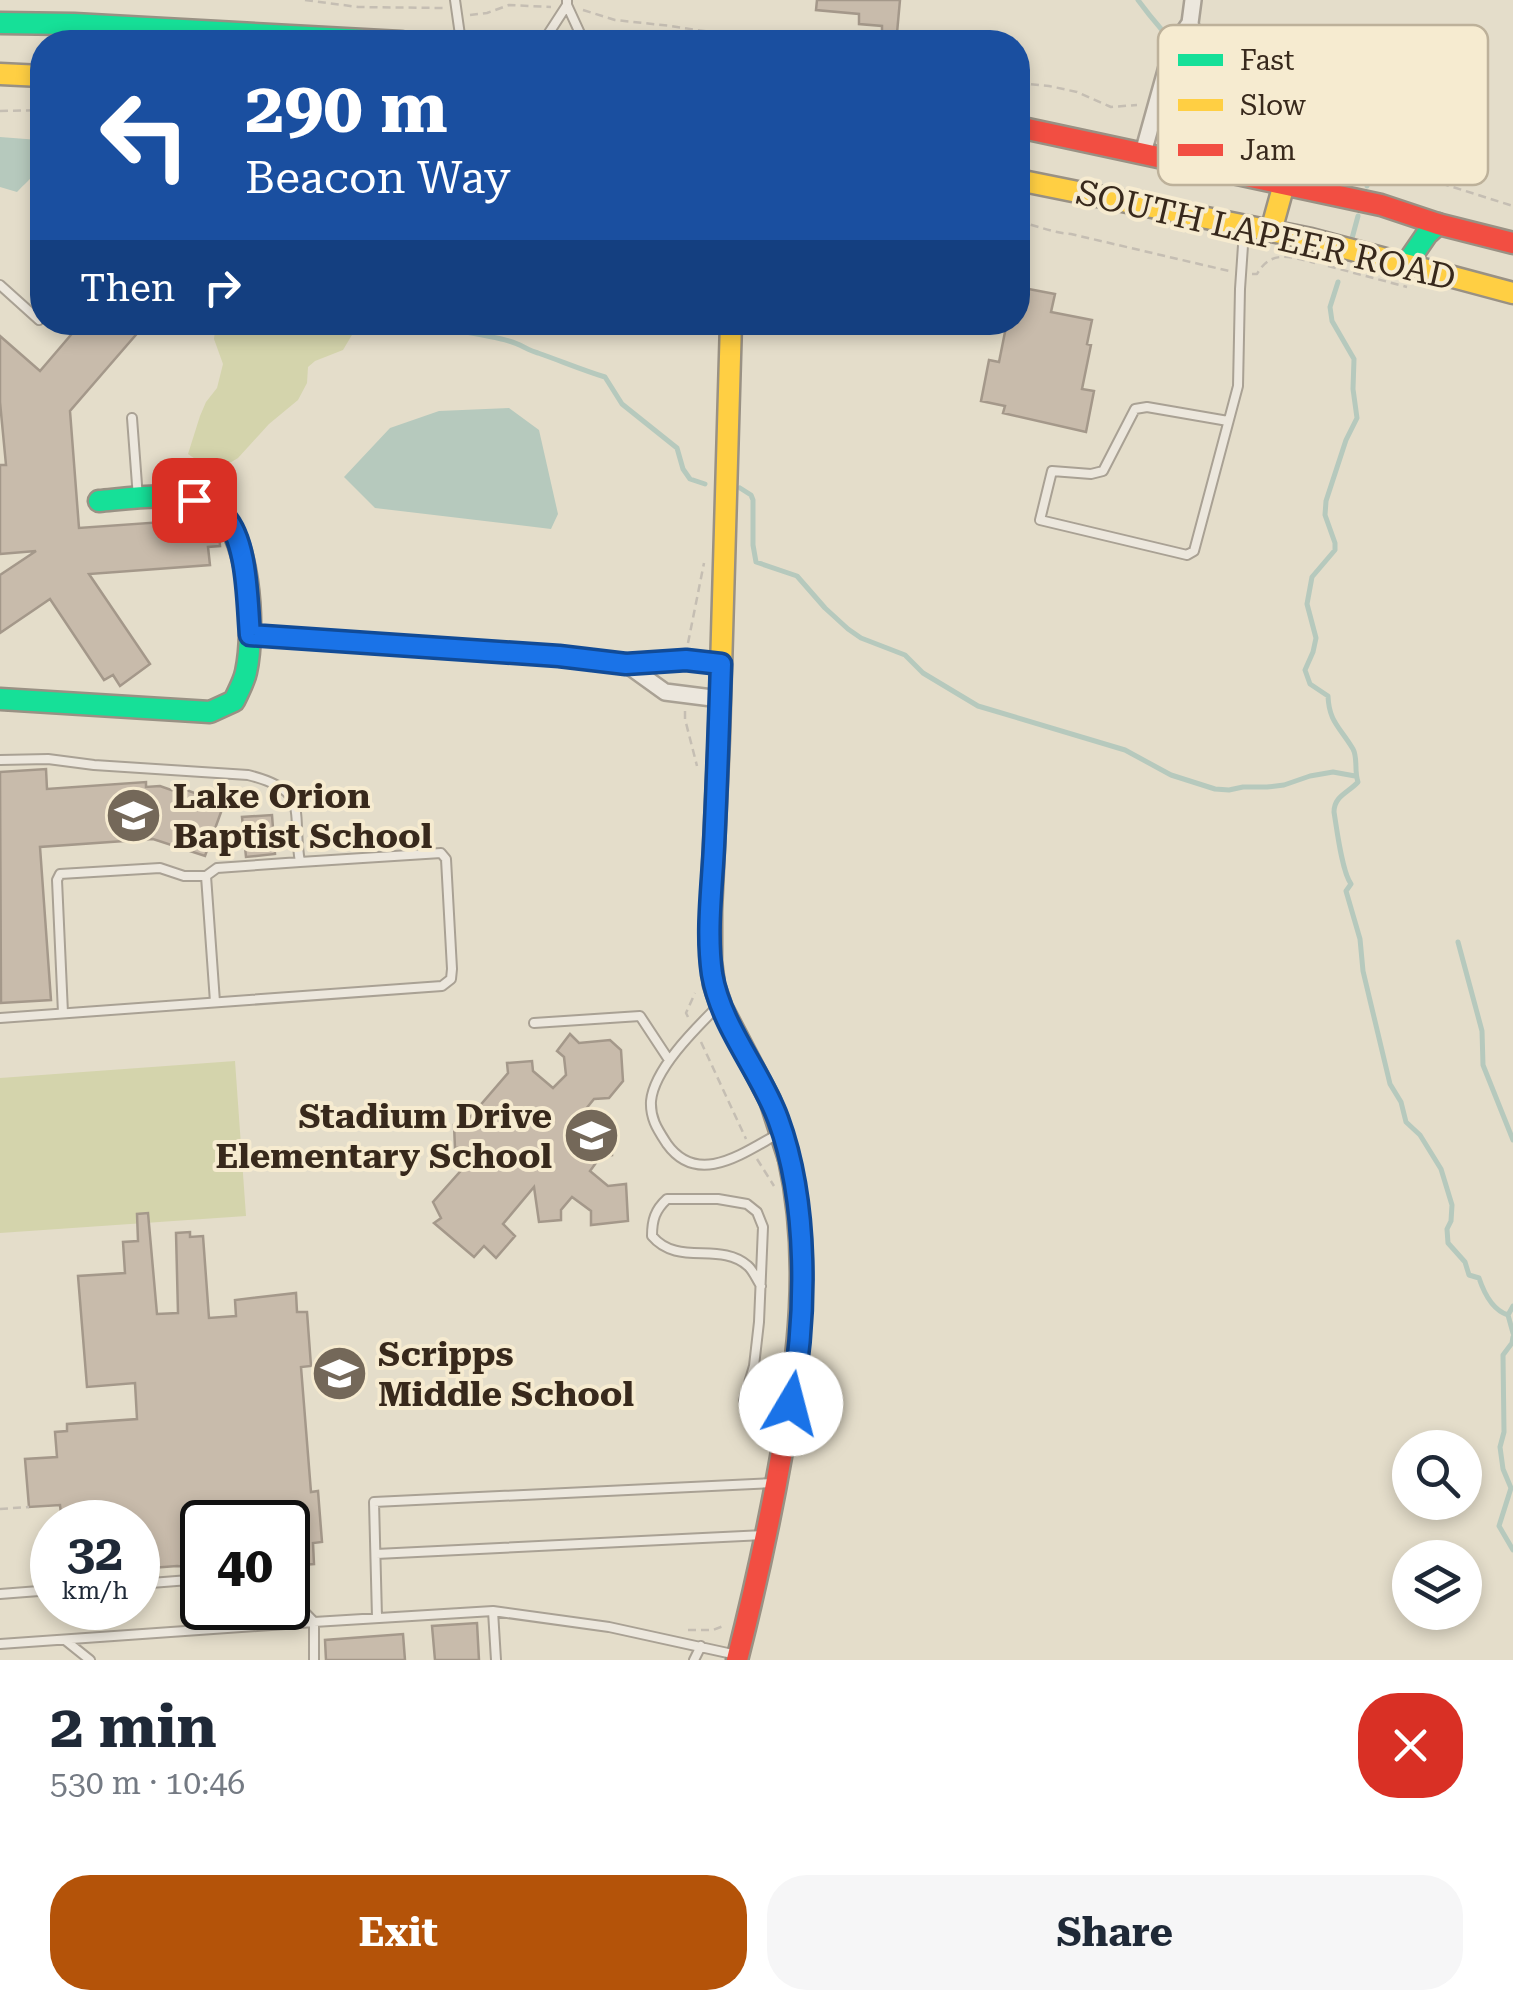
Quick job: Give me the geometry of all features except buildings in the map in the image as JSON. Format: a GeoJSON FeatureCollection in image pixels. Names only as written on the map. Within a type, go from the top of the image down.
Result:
{"type":"FeatureCollection","features":[{"type":"Feature","properties":{"kind":"street"},"geometry":{"type":"LineString","coordinates":[[1190,23],[1193,0]]}},
{"type":"Feature","properties":{"kind":"street"},"geometry":{"type":"LineString","coordinates":[[0,23],[151,30]]}},
{"type":"Feature","properties":{"kind":"street"},"geometry":{"type":"LineString","coordinates":[[0,74],[30,75]]}},
{"type":"Feature","properties":{"kind":"street"},"geometry":{"type":"LineString","coordinates":[[1143,153],[1158,101]]}},
{"type":"Feature","properties":{"kind":"street","name":"SOUTH LAPEER ROAD"},"geometry":{"type":"LineString","coordinates":[[1030,129],[1158,156]]}},
{"type":"Feature","properties":{"kind":"street","name":"SOUTH LAPEER ROAD"},"geometry":{"type":"LineString","coordinates":[[1030,182],[1337,246],[1513,293]]}},
{"type":"Feature","properties":{"kind":"street"},"geometry":{"type":"LineString","coordinates":[[1271,231],[1284,185]]}},
{"type":"Feature","properties":{"kind":"street","name":"SOUTH LAPEER ROAD"},"geometry":{"type":"LineString","coordinates":[[1289,185],[1381,205],[1513,243]]}},
{"type":"Feature","properties":{"kind":"street"},"geometry":{"type":"LineString","coordinates":[[1407,263],[1438,224]]}},
{"type":"Feature","properties":{"kind":"street"},"geometry":{"type":"LineString","coordinates":[[731,335],[710,915],[712,976],[726,1017],[782,1132],[796,1197],[803,1288],[796,1376],[777,1483],[737,1658]]}},
{"type":"Feature","properties":{"kind":"street"},"geometry":{"type":"LineString","coordinates":[[0,699],[210,712],[234,701],[246,674],[250,635],[243,559],[234,531],[222,512],[194,500],[99,501]]}},
{"type":"Feature","properties":{"kind":"street"},"geometry":{"type":"LineString","coordinates":[[250,635],[626,664],[686,660],[721,664]]}},
{"type":"Feature","properties":{"kind":"street"},"geometry":{"type":"LineString","coordinates":[[626,664],[665,692],[720,699]]}},
{"type":"Feature","properties":{"kind":"lane"},"geometry":{"type":"LineString","coordinates":[[550,30],[567,3]]}},
{"type":"Feature","properties":{"kind":"lane"},"geometry":{"type":"LineString","coordinates":[[567,3],[579,30]]}},
{"type":"Feature","properties":{"kind":"lane"},"geometry":{"type":"LineString","coordinates":[[456,5],[459,30]]}},
{"type":"Feature","properties":{"kind":"lane"},"geometry":{"type":"LineString","coordinates":[[1228,421],[1147,407],[1135,409],[1104,471],[1052,471],[1040,520],[1191,555],[1194,551],[1228,421],[1239,375],[1244,226]]}},
{"type":"Feature","properties":{"kind":"lane"},"geometry":{"type":"LineString","coordinates":[[0,285],[30,312]]}},
{"type":"Feature","properties":{"kind":"lane"},"geometry":{"type":"LineString","coordinates":[[132,418],[138,498]]}},
{"type":"Feature","properties":{"kind":"lane"},"geometry":{"type":"LineString","coordinates":[[0,760],[48,759],[248,775],[272,781],[294,803],[300,862]]}},
{"type":"Feature","properties":{"kind":"lane"},"geometry":{"type":"LineString","coordinates":[[0,1018],[442,986],[451,979],[446,859],[442,853],[300,862],[216,868],[206,876],[184,876],[160,868],[60,874],[56,880],[63,1013]]}},
{"type":"Feature","properties":{"kind":"lane"},"geometry":{"type":"LineString","coordinates":[[206,876],[215,1002]]}},
{"type":"Feature","properties":{"kind":"lane"},"geometry":{"type":"LineString","coordinates":[[722,1003],[669,1060],[651,1100],[654,1124],[672,1151],[697,1166],[726,1162],[782,1132]]}},
{"type":"Feature","properties":{"kind":"lane"},"geometry":{"type":"LineString","coordinates":[[534,1023],[640,1016],[669,1060]]}},
{"type":"Feature","properties":{"kind":"lane"},"geometry":{"type":"LineString","coordinates":[[762,1286],[748,1265],[725,1254],[685,1253],[660,1246],[652,1236],[652,1220],[658,1207],[667,1199],[718,1198],[747,1204],[756,1212],[762,1227],[762,1286],[754,1366],[744,1400],[762,1426],[786,1432]]}},
{"type":"Feature","properties":{"kind":"lane"},"geometry":{"type":"LineString","coordinates":[[377,1617],[374,1502],[777,1483]]}},
{"type":"Feature","properties":{"kind":"lane"},"geometry":{"type":"LineString","coordinates":[[376,1554],[767,1535]]}},
{"type":"Feature","properties":{"kind":"lane"},"geometry":{"type":"LineString","coordinates":[[0,1594],[30,1592]]}},
{"type":"Feature","properties":{"kind":"lane"},"geometry":{"type":"LineString","coordinates":[[0,1644],[493,1611],[609,1628],[701,1646],[737,1658]]}},
{"type":"Feature","properties":{"kind":"lane"},"geometry":{"type":"LineString","coordinates":[[493,1611],[496,1660]]}},
{"type":"Feature","properties":{"kind":"lane"},"geometry":{"type":"LineString","coordinates":[[310,1618],[314,1622],[314,1660]]}},
{"type":"Feature","properties":{"kind":"lane"},"geometry":{"type":"LineString","coordinates":[[64,1640],[90,1660]]}},
{"type":"Feature","properties":{"kind":"lane"},"geometry":{"type":"LineString","coordinates":[[694,1660],[701,1646]]}},
{"type":"Feature","properties":{"kind":"path"},"geometry":{"type":"LineString","coordinates":[[305,0],[358,8],[456,5],[468,15],[509,5],[567,3],[615,20],[698,30]]}},
{"type":"Feature","properties":{"kind":"path"},"geometry":{"type":"LineString","coordinates":[[1030,84],[1076,92],[1111,107],[1156,108]]}},
{"type":"Feature","properties":{"kind":"path"},"geometry":{"type":"LineString","coordinates":[[0,111],[30,110]]}},
{"type":"Feature","properties":{"kind":"path"},"geometry":{"type":"LineString","coordinates":[[1445,185],[1513,206]]}},
{"type":"Feature","properties":{"kind":"path"},"geometry":{"type":"LineString","coordinates":[[1030,225],[1055,234],[1072,234],[1241,274],[1257,274],[1264,262],[1275,257],[1294,258],[1413,288]]}},
{"type":"Feature","properties":{"kind":"path"},"geometry":{"type":"LineString","coordinates":[[0,1509],[29,1507]]}},
{"type":"Feature","properties":{"kind":"green space"},"geometry":{"type":"Polygon","coordinates":[[[214,335],[352,335],[343,350],[308,367],[307,383],[298,400],[238,458],[223,467],[207,467],[188,454],[206,402],[217,388],[223,364],[214,335]]]}},
{"type":"Feature","properties":{"kind":"green space"},"geometry":{"type":"Polygon","coordinates":[[[235,1061],[246,1216],[0,1233],[0,1078],[235,1061]]]}},
{"type":"Feature","properties":{"kind":"shaded area"},"geometry":{"type":"Polygon","coordinates":[[[0,137],[30,139],[30,179],[17,192],[0,187],[0,137]]]}},
{"type":"Feature","properties":{"kind":"shaded area"},"geometry":{"type":"Polygon","coordinates":[[[509,408],[539,430],[558,514],[551,529],[375,508],[344,477],[390,428],[439,411],[509,408]]]}},
{"type":"Feature","properties":{"kind":"waterway"},"geometry":{"type":"LineString","coordinates":[[1138,0],[1158,26]]}},
{"type":"Feature","properties":{"kind":"waterway"},"geometry":{"type":"LineString","coordinates":[[1351,242],[1358,216]]}},
{"type":"Feature","properties":{"kind":"waterway"},"geometry":{"type":"LineString","coordinates":[[1338,282],[1330,307],[1332,321],[1354,359],[1357,418],[1326,501],[1325,515],[1335,550],[1312,577],[1307,604],[1316,638],[1305,670],[1310,684],[1328,696],[1333,718],[1355,756],[1358,782],[1339,798],[1334,812],[1342,861],[1351,884],[1346,891],[1390,1084],[1401,1102],[1406,1122],[1420,1135],[1441,1169],[1452,1205],[1448,1243],[1465,1262],[1469,1275],[1479,1278],[1493,1305],[1508,1315]]}},
{"type":"Feature","properties":{"kind":"waterway"},"geometry":{"type":"LineString","coordinates":[[480,335],[509,341],[605,377],[622,404],[677,448],[690,479],[705,484]]}},
{"type":"Feature","properties":{"kind":"waterway"},"geometry":{"type":"LineString","coordinates":[[740,488],[753,500],[756,562],[797,576],[848,629],[905,655],[923,673],[978,706],[1125,750],[1171,775],[1215,789],[1284,785],[1333,772],[1355,776]]}},
{"type":"Feature","properties":{"kind":"waterway"},"geometry":{"type":"LineString","coordinates":[[1458,942],[1482,1031],[1483,1065],[1513,1140]]}},
{"type":"Feature","properties":{"kind":"waterway"},"geometry":{"type":"LineString","coordinates":[[1513,1306],[1508,1315],[1513,1333]]}},
{"type":"Feature","properties":{"kind":"waterway"},"geometry":{"type":"LineString","coordinates":[[1513,1337],[1503,1355],[1504,1432],[1500,1447],[1511,1488],[1499,1526],[1513,1550]]}},
{"type":"Feature","properties":{"kind":"traffic: fast"},"geometry":{"type":"LineString","coordinates":[[0,23],[183,30]]}},
{"type":"Feature","properties":{"kind":"traffic: fast"},"geometry":{"type":"LineString","coordinates":[[1407,263],[1438,224]]}},
{"type":"Feature","properties":{"kind":"traffic: fast"},"geometry":{"type":"LineString","coordinates":[[0,699],[210,712],[234,701],[246,672],[250,606],[242,555],[223,516],[208,505],[182,498],[99,501]]}},
{"type":"Feature","properties":{"kind":"traffic: slow"},"geometry":{"type":"LineString","coordinates":[[0,74],[30,75]]}},
{"type":"Feature","properties":{"kind":"traffic: slow"},"geometry":{"type":"LineString","coordinates":[[1030,182],[1311,239],[1513,293]]}},
{"type":"Feature","properties":{"kind":"traffic: slow"},"geometry":{"type":"LineString","coordinates":[[1271,231],[1284,185]]}},
{"type":"Feature","properties":{"kind":"traffic: slow"},"geometry":{"type":"LineString","coordinates":[[731,335],[711,961],[722,1008],[770,1100],[789,1159]]}},
{"type":"Feature","properties":{"kind":"traffic: jam"},"geometry":{"type":"LineString","coordinates":[[1030,130],[1158,157]]}},
{"type":"Feature","properties":{"kind":"traffic: jam"},"geometry":{"type":"LineString","coordinates":[[1288,185],[1381,205],[1513,243]]}},
{"type":"Feature","properties":{"kind":"traffic: jam"},"geometry":{"type":"LineString","coordinates":[[737,1660],[776,1482],[797,1345],[800,1233],[789,1159]]}},
{"type":"Feature","properties":{"kind":"place","name":"Lake Orion Baptist School"},"geometry":{"type":"Point","coordinates":[134,816]}},
{"type":"Feature","properties":{"kind":"place","name":"Stadium Drive Elementary School"},"geometry":{"type":"Point","coordinates":[591,1136]}},
{"type":"Feature","properties":{"kind":"place","name":"Scripps Middle School"},"geometry":{"type":"Point","coordinates":[339,1374]}},
{"type":"Feature","properties":{"kind":"route"},"geometry":{"type":"LineString","coordinates":[[194,500],[222,512],[234,531],[243,559],[250,635],[626,664],[686,660],[721,664],[710,915],[712,976],[726,1017],[778,1120],[791,1167],[803,1288],[791,1404]]}}]}
